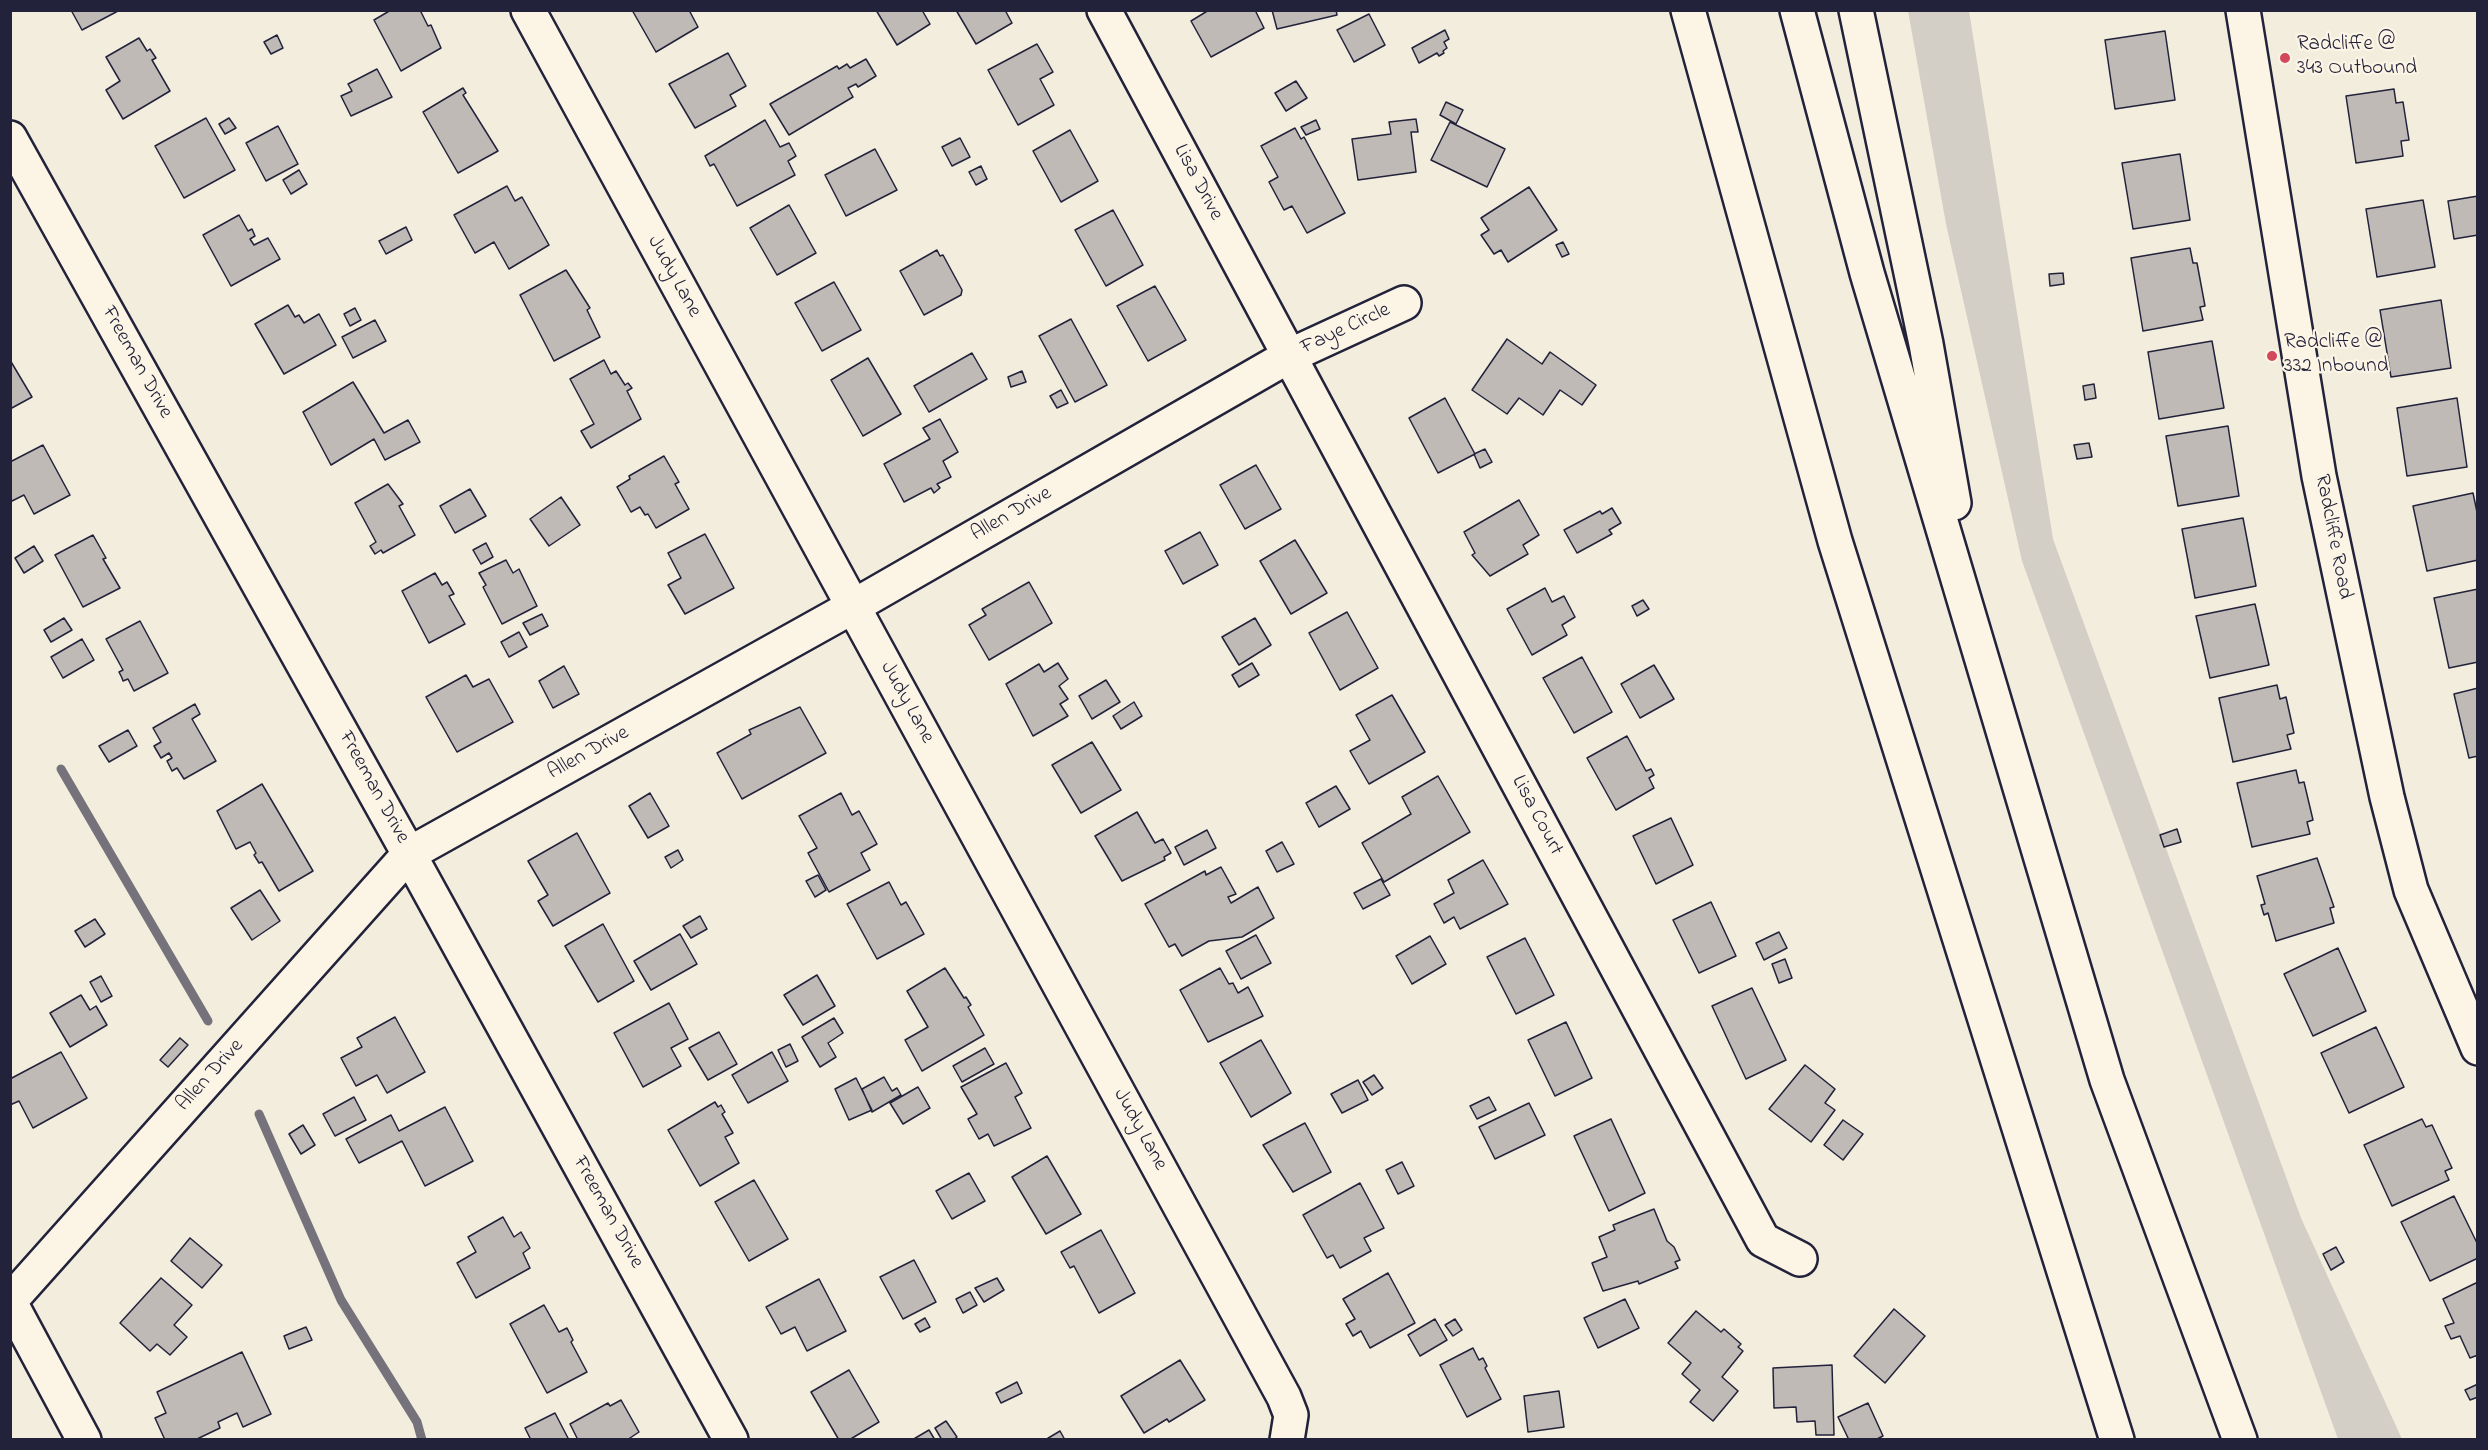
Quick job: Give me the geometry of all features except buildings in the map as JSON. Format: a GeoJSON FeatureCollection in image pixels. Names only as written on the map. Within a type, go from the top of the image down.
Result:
{"type":"FeatureCollection","features":[{"type":"Feature","properties":{"kind":"main road","name":"Judy Lane"},"geometry":{"type":"LineString","coordinates":[[528,10],[1284,1397],[1291,1415],[1287,1440]]}},
{"type":"Feature","properties":{"kind":"main road","name":"Lisa Drive"},"geometry":{"type":"LineString","coordinates":[[1104,10],[1289,356]]}},
{"type":"Feature","properties":{"kind":"main road"},"geometry":{"type":"LineString","coordinates":[[1688,10],[1835,541],[2117,1440]]}},
{"type":"Feature","properties":{"kind":"main road"},"geometry":{"type":"LineString","coordinates":[[1797,10],[1867,273],[2107,1080],[2240,1440]]}},
{"type":"Feature","properties":{"kind":"main road"},"geometry":{"type":"LineString","coordinates":[[1856,10],[1926,344],[1983,664]]}},
{"type":"Feature","properties":{"kind":"main road","name":"Radcliffe Road"},"geometry":{"type":"LineString","coordinates":[[2243,10],[2319,476],[2387,797],[2411,890],[2478,1048]]}},
{"type":"Feature","properties":{"kind":"main road","name":"Freeman Drive"},"geometry":{"type":"LineString","coordinates":[[10,138],[409,854],[731,1440]]}},
{"type":"Feature","properties":{"kind":"main road","name":"Faye Circle"},"geometry":{"type":"LineString","coordinates":[[1289,356],[1404,303]]}},
{"type":"Feature","properties":{"kind":"main road","name":"Allen Drive"},"geometry":{"type":"LineString","coordinates":[[10,1302],[409,854],[854,606],[1289,356]]}},
{"type":"Feature","properties":{"kind":"main road","name":"Lisa Court"},"geometry":{"type":"LineString","coordinates":[[1289,356],[1763,1240],[1800,1259]]}},
{"type":"Feature","properties":{"kind":"main road"},"geometry":{"type":"LineString","coordinates":[[10,1302],[84,1440]]}},
{"type":"Feature","properties":{"kind":"shaded area"},"geometry":{"type":"Polygon","coordinates":[[[1908,11],[1969,11],[2053,539],[2301,1218],[2402,1439],[2338,1439],[2022,561],[1946,224],[1908,11]]]}},
{"type":"Feature","properties":{"kind":"waterway"},"geometry":{"type":"LineString","coordinates":[[61,769],[208,1021]]}},
{"type":"Feature","properties":{"kind":"waterway"},"geometry":{"type":"LineString","coordinates":[[259,1114],[341,1300],[417,1422],[422,1440]]}},
{"type":"Feature","properties":{"kind":"place","name":"Radcliffe @ 343 Outbound"},"geometry":{"type":"Point","coordinates":[2285,58]}},
{"type":"Feature","properties":{"kind":"place","name":"Radcliffe @ 332 Inbound"},"geometry":{"type":"Point","coordinates":[2272,356]}}]}
